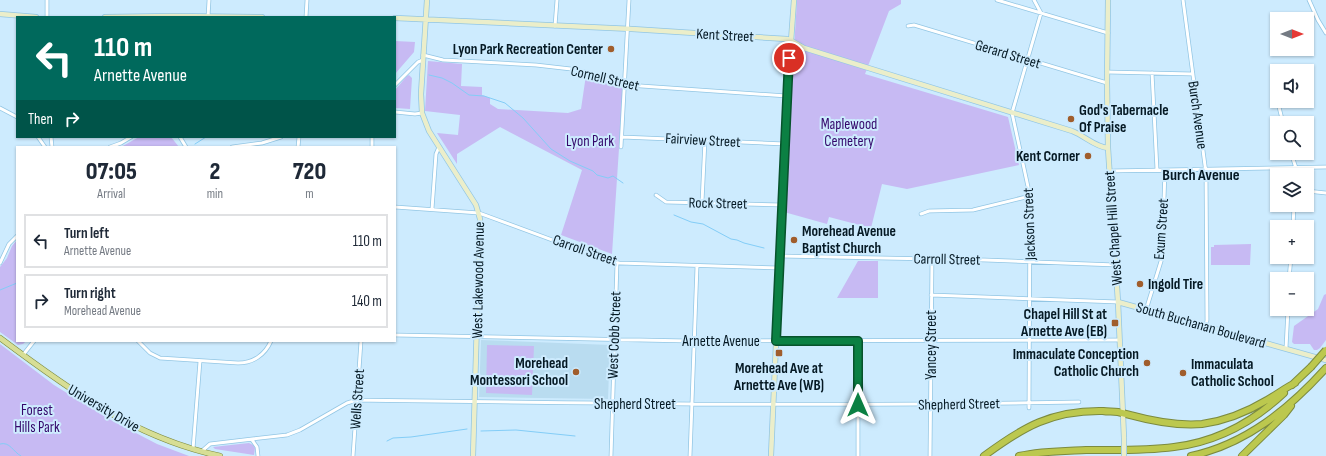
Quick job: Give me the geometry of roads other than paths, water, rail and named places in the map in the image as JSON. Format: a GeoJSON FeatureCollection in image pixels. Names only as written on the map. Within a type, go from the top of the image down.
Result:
{"type":"FeatureCollection","features":[{"type":"Feature","properties":{"kind":"highway"},"geometry":{"type":"LineString","coordinates":[[1019,456],[1059,451],[1166,448],[1197,443],[1223,434],[1248,421],[1295,383],[1326,350]]}},
{"type":"Feature","properties":{"kind":"highway"},"geometry":{"type":"LineString","coordinates":[[1191,456],[1218,448],[1240,439],[1274,418],[1325,369]]}},
{"type":"Feature","properties":{"kind":"highway"},"geometry":{"type":"LineString","coordinates":[[984,456],[1022,430],[1040,421],[1066,413],[1084,411],[1123,413],[1179,424],[1210,423],[1250,410],[1295,383]]}},
{"type":"Feature","properties":{"kind":"highway"},"geometry":{"type":"LineString","coordinates":[[1242,456],[1290,408],[1293,401]]}},
{"type":"Feature","properties":{"kind":"main road","name":"University Drive"},"geometry":{"type":"LineString","coordinates":[[0,338],[66,387],[117,418],[155,436],[193,449],[220,456]]}},
{"type":"Feature","properties":{"kind":"street"},"geometry":{"type":"LineString","coordinates":[[47,0],[47,16]]}},
{"type":"Feature","properties":{"kind":"street"},"geometry":{"type":"LineString","coordinates":[[208,16],[209,0]]}},
{"type":"Feature","properties":{"kind":"street"},"geometry":{"type":"LineString","coordinates":[[306,16],[307,0]]}},
{"type":"Feature","properties":{"kind":"street","name":"West Lakewood Avenue"},"geometry":{"type":"LineString","coordinates":[[427,0],[420,102],[422,113],[425,124],[473,200],[479,213],[481,224],[473,456]]}},
{"type":"Feature","properties":{"kind":"street"},"geometry":{"type":"LineString","coordinates":[[555,26],[556,0]]}},
{"type":"Feature","properties":{"kind":"street"},"geometry":{"type":"LineString","coordinates":[[622,147],[629,0]]}},
{"type":"Feature","properties":{"kind":"street"},"geometry":{"type":"LineString","coordinates":[[771,456],[787,96],[794,0]]}},
{"type":"Feature","properties":{"kind":"street"},"geometry":{"type":"LineString","coordinates":[[997,0],[1108,33]]}},
{"type":"Feature","properties":{"kind":"street"},"geometry":{"type":"LineString","coordinates":[[1034,0],[1041,13]]}},
{"type":"Feature","properties":{"kind":"street","name":"West Chapel Hill Street"},"geometry":{"type":"LineString","coordinates":[[1108,0],[1108,148],[1120,340],[1124,456]]}},
{"type":"Feature","properties":{"kind":"street","name":"Burch Avenue"},"geometry":{"type":"LineString","coordinates":[[1183,0],[1206,170],[1206,326]]}},
{"type":"Feature","properties":{"kind":"street"},"geometry":{"type":"LineString","coordinates":[[1309,0],[1326,33]]}},
{"type":"Feature","properties":{"kind":"street","name":"Jackson Street"},"geometry":{"type":"LineString","coordinates":[[1029,408],[1030,196],[1012,113],[1041,13]]}},
{"type":"Feature","properties":{"kind":"street"},"geometry":{"type":"LineString","coordinates":[[0,14],[24,16]]}},
{"type":"Feature","properties":{"kind":"street","name":"Kent Street"},"geometry":{"type":"LineString","coordinates":[[396,18],[627,29],[790,40],[804,48],[1072,131],[1083,136],[1099,147],[1108,148]]}},
{"type":"Feature","properties":{"kind":"street","name":"Gerard Street"},"geometry":{"type":"LineString","coordinates":[[908,26],[914,25],[1107,83]]}},
{"type":"Feature","properties":{"kind":"street"},"geometry":{"type":"LineString","coordinates":[[396,84],[423,58]]}},
{"type":"Feature","properties":{"kind":"street","name":"Cornell Street"},"geometry":{"type":"LineString","coordinates":[[423,58],[570,69],[585,72],[624,85],[787,96]]}},
{"type":"Feature","properties":{"kind":"street"},"geometry":{"type":"LineString","coordinates":[[1107,72],[1193,74]]}},
{"type":"Feature","properties":{"kind":"street"},"geometry":{"type":"LineString","coordinates":[[1152,73],[1157,170]]}},
{"type":"Feature","properties":{"kind":"street"},"geometry":{"type":"LineString","coordinates":[[0,108],[16,116]]}},
{"type":"Feature","properties":{"kind":"street"},"geometry":{"type":"LineString","coordinates":[[396,112],[415,114],[422,113]]}},
{"type":"Feature","properties":{"kind":"street","name":"Fairview Street"},"geometry":{"type":"LineString","coordinates":[[622,137],[785,144]]}},
{"type":"Feature","properties":{"kind":"street"},"geometry":{"type":"LineString","coordinates":[[113,146],[129,138]]}},
{"type":"Feature","properties":{"kind":"street"},"geometry":{"type":"LineString","coordinates":[[240,146],[262,143],[278,138]]}},
{"type":"Feature","properties":{"kind":"street"},"geometry":{"type":"LineString","coordinates":[[702,202],[705,140]]}},
{"type":"Feature","properties":{"kind":"street"},"geometry":{"type":"LineString","coordinates":[[432,209],[436,154],[439,147]]}},
{"type":"Feature","properties":{"kind":"street"},"geometry":{"type":"LineString","coordinates":[[1293,160],[1296,168],[1326,167]]}},
{"type":"Feature","properties":{"kind":"street"},"geometry":{"type":"LineString","coordinates":[[1110,171],[1270,169]]}},
{"type":"Feature","properties":{"kind":"street","name":"Exum Street"},"geometry":{"type":"LineString","coordinates":[[1146,310],[1162,258],[1165,170]]}},
{"type":"Feature","properties":{"kind":"street"},"geometry":{"type":"LineString","coordinates":[[1314,192],[1326,193]]}},
{"type":"Feature","properties":{"kind":"street","name":"Rock Street"},"geometry":{"type":"LineString","coordinates":[[656,195],[666,202],[782,205]]}},
{"type":"Feature","properties":{"kind":"street"},"geometry":{"type":"LineString","coordinates":[[921,214],[929,211],[973,210],[1030,196]]}},
{"type":"Feature","properties":{"kind":"street","name":"Carroll Street"},"geometry":{"type":"LineString","coordinates":[[396,207],[479,213],[601,258],[617,262],[779,268]]}},
{"type":"Feature","properties":{"kind":"street"},"geometry":{"type":"LineString","coordinates":[[0,263],[9,244],[16,237]]}},
{"type":"Feature","properties":{"kind":"street","name":"Carroll Street"},"geometry":{"type":"LineString","coordinates":[[779,256],[1116,265]]}},
{"type":"Feature","properties":{"kind":"street","name":"Yancey Street"},"geometry":{"type":"LineString","coordinates":[[930,456],[932,259]]}},
{"type":"Feature","properties":{"kind":"street","name":"West Cobb Street"},"geometry":{"type":"LineString","coordinates":[[611,456],[617,262]]}},
{"type":"Feature","properties":{"kind":"street"},"geometry":{"type":"LineString","coordinates":[[690,456],[698,266]]}},
{"type":"Feature","properties":{"kind":"street","name":"South Buchanan Boulevard"},"geometry":{"type":"LineString","coordinates":[[931,295],[1118,302],[1326,360]]}},
{"type":"Feature","properties":{"kind":"street"},"geometry":{"type":"LineString","coordinates":[[1286,348],[1288,316]]}},
{"type":"Feature","properties":{"kind":"street","name":"Arnette Avenue"},"geometry":{"type":"LineString","coordinates":[[396,335],[695,341],[1120,340]]}},
{"type":"Feature","properties":{"kind":"street"},"geometry":{"type":"LineString","coordinates":[[858,341],[858,456]]}},
{"type":"Feature","properties":{"kind":"street"},"geometry":{"type":"LineString","coordinates":[[23,355],[33,342]]}},
{"type":"Feature","properties":{"kind":"street"},"geometry":{"type":"LineString","coordinates":[[139,342],[145,350],[155,356],[238,364],[249,362],[263,354],[269,342]]}},
{"type":"Feature","properties":{"kind":"street","name":"Wells Street"},"geometry":{"type":"LineString","coordinates":[[353,456],[361,342]]}},
{"type":"Feature","properties":{"kind":"street"},"geometry":{"type":"LineString","coordinates":[[193,449],[200,361]]}},
{"type":"Feature","properties":{"kind":"street","name":"Shepherd Street"},"geometry":{"type":"LineString","coordinates":[[202,451],[210,444],[287,435],[300,430],[347,403],[357,400],[612,404],[858,405],[1079,402]]}},
{"type":"Feature","properties":{"kind":"street"},"geometry":{"type":"LineString","coordinates":[[252,440],[257,447],[258,456]]}},
{"type":"Feature","properties":{"kind":"waterway"},"geometry":{"type":"LineString","coordinates":[[429,75],[442,78],[469,95],[484,96],[505,103],[523,118],[551,149],[570,161],[593,171],[597,175],[608,178],[613,176],[623,183]]}},
{"type":"Feature","properties":{"kind":"waterway"},"geometry":{"type":"LineString","coordinates":[[195,144],[204,138]]}},
{"type":"Feature","properties":{"kind":"waterway"},"geometry":{"type":"LineString","coordinates":[[674,215],[691,222],[703,224],[731,239],[764,248]]}},
{"type":"Feature","properties":{"kind":"waterway"},"geometry":{"type":"LineString","coordinates":[[0,290],[16,283]]}},
{"type":"Feature","properties":{"kind":"waterway"},"geometry":{"type":"LineString","coordinates":[[387,441],[393,438],[467,429]]}},
{"type":"Feature","properties":{"kind":"waterway"},"geometry":{"type":"LineString","coordinates":[[481,431],[516,430],[575,436]]}},
{"type":"Feature","properties":{"kind":"waterway"},"geometry":{"type":"LineString","coordinates":[[0,444],[3,443],[9,445],[21,456]]}},
{"type":"Feature","properties":{"kind":"place","name":"Lyon Park Recreation Center"},"geometry":{"type":"Point","coordinates":[611,49]}},
{"type":"Feature","properties":{"kind":"place","name":"God's Tabernacle Of Praise"},"geometry":{"type":"Point","coordinates":[1071,119]}},
{"type":"Feature","properties":{"kind":"place","name":"Kent Corner"},"geometry":{"type":"Point","coordinates":[1088,156]}},
{"type":"Feature","properties":{"kind":"place","name":"Morehead Avenue Baptist Church"},"geometry":{"type":"Point","coordinates":[794,240]}},
{"type":"Feature","properties":{"kind":"place","name":"Ingold Tire"},"geometry":{"type":"Point","coordinates":[1140,284]}},
{"type":"Feature","properties":{"kind":"place","name":"Chapel Hill St at Arnette Ave (EB)"},"geometry":{"type":"Point","coordinates":[1115,323]}},
{"type":"Feature","properties":{"kind":"place","name":"Morehead Ave at Arnette Ave (WB)"},"geometry":{"type":"Point","coordinates":[779,353]}},
{"type":"Feature","properties":{"kind":"place","name":"Immaculate Conception Catholic Church"},"geometry":{"type":"Point","coordinates":[1147,363]}},
{"type":"Feature","properties":{"kind":"place","name":"Morehead Montessori School"},"geometry":{"type":"Point","coordinates":[576,372]}},
{"type":"Feature","properties":{"kind":"place","name":"Immaculata Catholic School"},"geometry":{"type":"Point","coordinates":[1183,373]}},
{"type":"Feature","properties":{"kind":"district","name":"Burch Avenue"},"geometry":{"type":"Point","coordinates":[1201,174]}},
{"type":"Feature","properties":{"kind":"park label","name":"Maplewood Cemetery"},"geometry":{"type":"Point","coordinates":[849,132]}},
{"type":"Feature","properties":{"kind":"park label","name":"Lyon Park"},"geometry":{"type":"Point","coordinates":[590,141]}},
{"type":"Feature","properties":{"kind":"park label","name":"Forest Hills Park"},"geometry":{"type":"Point","coordinates":[37,418]}}]}
